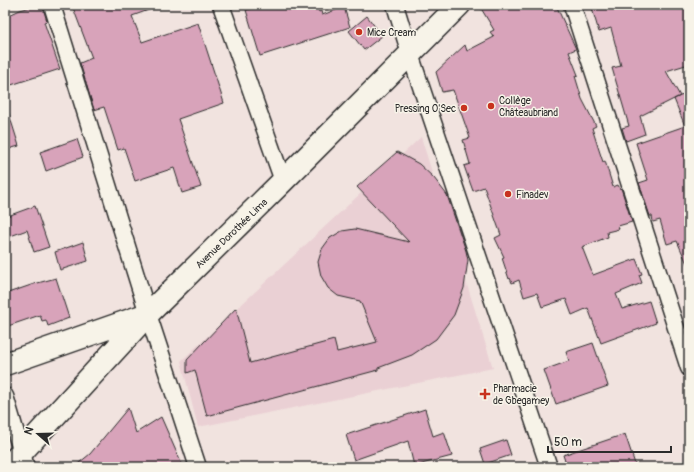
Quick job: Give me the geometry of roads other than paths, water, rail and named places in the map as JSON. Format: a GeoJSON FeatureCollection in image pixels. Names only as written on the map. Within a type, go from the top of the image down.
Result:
{"type":"FeatureCollection","features":[{"type":"Feature","properties":{"kind":"main road","name":"Avenue Dorothée Lima"},"geometry":{"type":"LineString","coordinates":[[19,462],[148,314],[459,5]]}},
{"type":"Feature","properties":{"kind":"main road"},"geometry":{"type":"LineString","coordinates":[[5,364],[148,314]]}},
{"type":"Feature","properties":{"kind":"street"},"geometry":{"type":"LineString","coordinates":[[52,5],[148,314],[198,467]]}},
{"type":"Feature","properties":{"kind":"street"},"geometry":{"type":"LineString","coordinates":[[221,5],[283,181]]}},
{"type":"Feature","properties":{"kind":"street"},"geometry":{"type":"LineString","coordinates":[[395,5],[410,54],[549,467]]}},
{"type":"Feature","properties":{"kind":"street"},"geometry":{"type":"LineString","coordinates":[[572,5],[689,368]]}},
{"type":"Feature","properties":{"kind":"street"},"geometry":{"type":"LineString","coordinates":[[5,396],[19,462]]}},
{"type":"Feature","properties":{"kind":"place","name":"Mice Cream"},"geometry":{"type":"Point","coordinates":[359,32]}},
{"type":"Feature","properties":{"kind":"place","name":"Collège Châteaubriand"},"geometry":{"type":"Point","coordinates":[491,106]}},
{"type":"Feature","properties":{"kind":"place","name":"Pressing O'Sec"},"geometry":{"type":"Point","coordinates":[464,108]}},
{"type":"Feature","properties":{"kind":"place","name":"Finadev"},"geometry":{"type":"Point","coordinates":[508,194]}},
{"type":"Feature","properties":{"kind":"place","name":"Pharmacie de Gbegamey"},"geometry":{"type":"Point","coordinates":[485,394]}}]}
